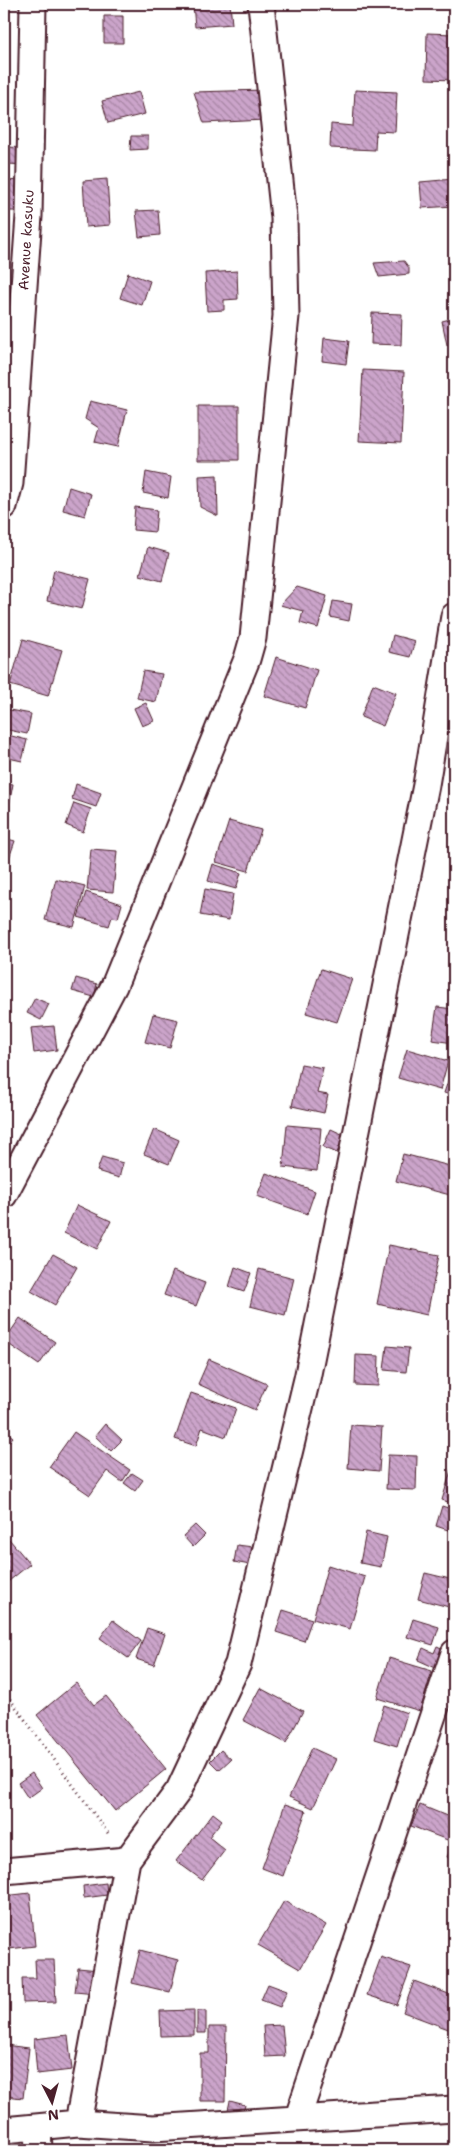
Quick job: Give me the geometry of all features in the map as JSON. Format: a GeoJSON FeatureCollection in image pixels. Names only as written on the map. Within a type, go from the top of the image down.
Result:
{"type":"FeatureCollection","features":[{"type":"Feature","properties":{"kind":"street","name":"Avenue kasuku"},"geometry":{"type":"LineString","coordinates":[[4,506],[10,483],[29,216],[33,4]]}},
{"type":"Feature","properties":{"kind":"street"},"geometry":{"type":"LineString","coordinates":[[4,1195],[114,986],[243,668],[252,638],[286,316],[284,218],[261,4]]}},
{"type":"Feature","properties":{"kind":"street"},"geometry":{"type":"LineString","coordinates":[[78,2123],[127,1860],[179,1790],[238,1664],[307,1379],[426,785],[454,616]]}},
{"type":"Feature","properties":{"kind":"street"},"geometry":{"type":"LineString","coordinates":[[298,2117],[454,1653]]}},
{"type":"Feature","properties":{"kind":"street"},"geometry":{"type":"LineString","coordinates":[[4,1871],[127,1860]]}},
{"type":"Feature","properties":{"kind":"street"},"geometry":{"type":"LineString","coordinates":[[4,2130],[38,2138],[78,2123],[153,2128],[298,2117],[454,2109]]}},
{"type":"Feature","properties":{"kind":"path"},"geometry":{"type":"LineString","coordinates":[[4,1691],[127,1860]]}},
{"type":"Feature","properties":{"kind":"building"},"geometry":{"type":"Polygon","coordinates":[[[193,4],[230,4],[232,24],[195,27],[193,4]]]}},
{"type":"Feature","properties":{"kind":"building"},"geometry":{"type":"Polygon","coordinates":[[[426,4],[454,4],[454,5],[426,7],[426,4]]]}},
{"type":"Feature","properties":{"kind":"building"},"geometry":{"type":"Polygon","coordinates":[[[104,16],[123,16],[123,43],[104,43],[104,16]]]}},
{"type":"Feature","properties":{"kind":"building"},"geometry":{"type":"Polygon","coordinates":[[[427,33],[454,34],[454,80],[426,79],[427,33]]]}},
{"type":"Feature","properties":{"kind":"building"},"geometry":{"type":"Polygon","coordinates":[[[264,90],[265,120],[204,123],[194,92],[264,90]]]}},
{"type":"Feature","properties":{"kind":"building"},"geometry":{"type":"Polygon","coordinates":[[[355,90],[397,92],[395,132],[376,131],[375,150],[330,148],[331,124],[353,126],[355,90]]]}},
{"type":"Feature","properties":{"kind":"building"},"geometry":{"type":"Polygon","coordinates":[[[139,92],[145,114],[108,123],[102,101],[139,92]]]}},
{"type":"Feature","properties":{"kind":"building"},"geometry":{"type":"Polygon","coordinates":[[[131,136],[148,136],[148,149],[130,150],[131,136]]]}},
{"type":"Feature","properties":{"kind":"building"},"geometry":{"type":"Polygon","coordinates":[[[8,147],[27,148],[25,165],[8,164],[8,147]]]}},
{"type":"Feature","properties":{"kind":"building"},"geometry":{"type":"Polygon","coordinates":[[[107,179],[110,225],[86,227],[83,181],[107,179]]]}},
{"type":"Feature","properties":{"kind":"building"},"geometry":{"type":"Polygon","coordinates":[[[454,179],[454,206],[422,208],[420,182],[454,179]]]}},
{"type":"Feature","properties":{"kind":"building"},"geometry":{"type":"Polygon","coordinates":[[[23,180],[24,211],[4,211],[4,181],[23,180]]]}},
{"type":"Feature","properties":{"kind":"building"},"geometry":{"type":"Polygon","coordinates":[[[158,210],[160,235],[139,237],[136,211],[158,210]]]}},
{"type":"Feature","properties":{"kind":"building"},"geometry":{"type":"Polygon","coordinates":[[[404,261],[409,268],[409,274],[379,277],[374,263],[404,261]]]}},
{"type":"Feature","properties":{"kind":"building"},"geometry":{"type":"Polygon","coordinates":[[[237,271],[238,299],[224,300],[224,310],[207,311],[205,273],[237,271]]]}},
{"type":"Feature","properties":{"kind":"building"},"geometry":{"type":"Polygon","coordinates":[[[450,272],[454,272],[454,295],[449,295],[450,272]]]}},
{"type":"Feature","properties":{"kind":"building"},"geometry":{"type":"Polygon","coordinates":[[[128,273],[150,281],[142,305],[120,298],[128,273]]]}},
{"type":"Feature","properties":{"kind":"building"},"geometry":{"type":"Polygon","coordinates":[[[4,300],[11,300],[12,328],[4,329],[4,300]]]}},
{"type":"Feature","properties":{"kind":"building"},"geometry":{"type":"Polygon","coordinates":[[[372,313],[402,314],[401,345],[371,344],[372,313]]]}},
{"type":"Feature","properties":{"kind":"building"},"geometry":{"type":"Polygon","coordinates":[[[454,318],[454,343],[447,345],[442,321],[454,318]]]}},
{"type":"Feature","properties":{"kind":"building"},"geometry":{"type":"Polygon","coordinates":[[[324,338],[349,341],[346,364],[322,361],[324,338]]]}},
{"type":"Feature","properties":{"kind":"building"},"geometry":{"type":"Polygon","coordinates":[[[4,350],[9,351],[4,397],[4,350]]]}},
{"type":"Feature","properties":{"kind":"building"},"geometry":{"type":"Polygon","coordinates":[[[363,370],[404,372],[401,443],[359,441],[363,370]]]}},
{"type":"Feature","properties":{"kind":"building"},"geometry":{"type":"Polygon","coordinates":[[[90,401],[127,410],[118,447],[95,442],[99,428],[85,419],[90,401]]]}},
{"type":"Feature","properties":{"kind":"building"},"geometry":{"type":"Polygon","coordinates":[[[198,406],[239,406],[239,460],[198,460],[198,406]]]}},
{"type":"Feature","properties":{"kind":"building"},"geometry":{"type":"Polygon","coordinates":[[[146,472],[171,477],[168,498],[143,493],[146,472]]]}},
{"type":"Feature","properties":{"kind":"building"},"geometry":{"type":"Polygon","coordinates":[[[217,475],[218,516],[200,507],[199,476],[217,475]]]}},
{"type":"Feature","properties":{"kind":"building"},"geometry":{"type":"Polygon","coordinates":[[[69,487],[91,494],[85,516],[63,510],[69,487]]]}},
{"type":"Feature","properties":{"kind":"building"},"geometry":{"type":"Polygon","coordinates":[[[135,507],[157,510],[155,532],[133,530],[135,507]]]}},
{"type":"Feature","properties":{"kind":"building"},"geometry":{"type":"Polygon","coordinates":[[[148,547],[169,553],[162,581],[140,575],[148,547]]]}},
{"type":"Feature","properties":{"kind":"building"},"geometry":{"type":"Polygon","coordinates":[[[54,570],[90,579],[82,609],[47,601],[54,570]]]}},
{"type":"Feature","properties":{"kind":"building"},"geometry":{"type":"Polygon","coordinates":[[[297,587],[327,596],[318,628],[300,623],[303,611],[280,605],[297,587]]]}},
{"type":"Feature","properties":{"kind":"building"},"geometry":{"type":"Polygon","coordinates":[[[333,601],[352,604],[349,621],[330,617],[333,601]]]}},
{"type":"Feature","properties":{"kind":"building"},"geometry":{"type":"Polygon","coordinates":[[[393,635],[415,641],[410,657],[389,652],[393,635]]]}},
{"type":"Feature","properties":{"kind":"building"},"geometry":{"type":"Polygon","coordinates":[[[23,639],[62,650],[48,696],[10,685],[23,639]]]}},
{"type":"Feature","properties":{"kind":"building"},"geometry":{"type":"Polygon","coordinates":[[[276,657],[317,670],[305,708],[264,696],[276,657]]]}},
{"type":"Feature","properties":{"kind":"building"},"geometry":{"type":"Polygon","coordinates":[[[143,671],[162,674],[156,702],[137,698],[143,671]]]}},
{"type":"Feature","properties":{"kind":"building"},"geometry":{"type":"Polygon","coordinates":[[[373,684],[396,693],[383,726],[361,717],[373,684]]]}},
{"type":"Feature","properties":{"kind":"building"},"geometry":{"type":"Polygon","coordinates":[[[146,703],[154,721],[142,726],[134,708],[146,703]]]}},
{"type":"Feature","properties":{"kind":"building"},"geometry":{"type":"Polygon","coordinates":[[[4,709],[31,714],[27,734],[4,729],[4,709]]]}},
{"type":"Feature","properties":{"kind":"building"},"geometry":{"type":"Polygon","coordinates":[[[4,734],[27,740],[22,761],[4,757],[4,734]]]}},
{"type":"Feature","properties":{"kind":"building"},"geometry":{"type":"Polygon","coordinates":[[[4,782],[13,784],[5,827],[4,827],[4,782]]]}},
{"type":"Feature","properties":{"kind":"building"},"geometry":{"type":"Polygon","coordinates":[[[76,784],[101,793],[96,807],[72,799],[76,784]]]}},
{"type":"Feature","properties":{"kind":"building"},"geometry":{"type":"Polygon","coordinates":[[[74,803],[91,809],[83,832],[66,825],[74,803]]]}},
{"type":"Feature","properties":{"kind":"building"},"geometry":{"type":"Polygon","coordinates":[[[229,821],[261,830],[248,871],[216,862],[229,821]]]}},
{"type":"Feature","properties":{"kind":"building"},"geometry":{"type":"Polygon","coordinates":[[[4,838],[15,841],[8,861],[4,860],[4,838]]]}},
{"type":"Feature","properties":{"kind":"building"},"geometry":{"type":"Polygon","coordinates":[[[91,849],[117,851],[113,892],[87,890],[91,849]]]}},
{"type":"Feature","properties":{"kind":"building"},"geometry":{"type":"Polygon","coordinates":[[[213,864],[241,873],[236,889],[208,881],[213,864]]]}},
{"type":"Feature","properties":{"kind":"building"},"geometry":{"type":"Polygon","coordinates":[[[56,879],[85,886],[74,927],[45,920],[56,879]]]}},
{"type":"Feature","properties":{"kind":"building"},"geometry":{"type":"Polygon","coordinates":[[[205,889],[233,894],[229,920],[200,915],[205,889]]]}},
{"type":"Feature","properties":{"kind":"building"},"geometry":{"type":"Polygon","coordinates":[[[86,892],[122,904],[118,918],[112,917],[109,926],[78,917],[86,892]]]}},
{"type":"Feature","properties":{"kind":"building"},"geometry":{"type":"Polygon","coordinates":[[[321,969],[352,979],[337,1022],[306,1013],[321,969]]]}},
{"type":"Feature","properties":{"kind":"building"},"geometry":{"type":"Polygon","coordinates":[[[76,978],[97,984],[94,997],[72,991],[76,978]]]}},
{"type":"Feature","properties":{"kind":"building"},"geometry":{"type":"Polygon","coordinates":[[[35,998],[49,1004],[41,1020],[27,1013],[35,998]]]}},
{"type":"Feature","properties":{"kind":"building"},"geometry":{"type":"Polygon","coordinates":[[[437,1007],[454,1009],[454,1043],[432,1040],[437,1007]]]}},
{"type":"Feature","properties":{"kind":"building"},"geometry":{"type":"Polygon","coordinates":[[[153,1014],[178,1020],[170,1048],[145,1042],[153,1014]]]}},
{"type":"Feature","properties":{"kind":"building"},"geometry":{"type":"Polygon","coordinates":[[[54,1026],[57,1050],[34,1053],[31,1028],[54,1026]]]}},
{"type":"Feature","properties":{"kind":"building"},"geometry":{"type":"Polygon","coordinates":[[[407,1049],[448,1061],[440,1090],[398,1078],[407,1049]]]}},
{"type":"Feature","properties":{"kind":"building"},"geometry":{"type":"Polygon","coordinates":[[[301,1064],[323,1068],[317,1093],[328,1095],[324,1113],[292,1106],[301,1064]]]}},
{"type":"Feature","properties":{"kind":"building"},"geometry":{"type":"Polygon","coordinates":[[[452,1069],[454,1070],[454,1096],[444,1093],[452,1069]]]}},
{"type":"Feature","properties":{"kind":"building"},"geometry":{"type":"Polygon","coordinates":[[[287,1125],[321,1128],[317,1171],[283,1167],[287,1125]]]}},
{"type":"Feature","properties":{"kind":"building"},"geometry":{"type":"Polygon","coordinates":[[[154,1129],[179,1140],[169,1164],[144,1154],[154,1129]]]}},
{"type":"Feature","properties":{"kind":"building"},"geometry":{"type":"Polygon","coordinates":[[[331,1129],[344,1135],[337,1153],[323,1147],[331,1129]]]}},
{"type":"Feature","properties":{"kind":"building"},"geometry":{"type":"Polygon","coordinates":[[[403,1154],[454,1167],[454,1196],[396,1181],[403,1154]]]}},
{"type":"Feature","properties":{"kind":"building"},"geometry":{"type":"Polygon","coordinates":[[[102,1157],[123,1163],[119,1178],[97,1171],[102,1157]]]}},
{"type":"Feature","properties":{"kind":"building"},"geometry":{"type":"Polygon","coordinates":[[[266,1173],[315,1191],[307,1214],[257,1196],[266,1173]]]}},
{"type":"Feature","properties":{"kind":"building"},"geometry":{"type":"Polygon","coordinates":[[[77,1205],[111,1221],[97,1249],[64,1233],[77,1205]]]}},
{"type":"Feature","properties":{"kind":"building"},"geometry":{"type":"Polygon","coordinates":[[[389,1245],[439,1255],[427,1315],[377,1304],[389,1245]]]}},
{"type":"Feature","properties":{"kind":"building"},"geometry":{"type":"Polygon","coordinates":[[[53,1254],[77,1267],[55,1305],[31,1291],[53,1254]]]}},
{"type":"Feature","properties":{"kind":"building"},"geometry":{"type":"Polygon","coordinates":[[[235,1267],[251,1273],[244,1292],[229,1287],[235,1267]]]}},
{"type":"Feature","properties":{"kind":"building"},"geometry":{"type":"Polygon","coordinates":[[[259,1269],[294,1278],[285,1315],[250,1306],[259,1269]]]}},
{"type":"Feature","properties":{"kind":"building"},"geometry":{"type":"Polygon","coordinates":[[[173,1271],[205,1283],[196,1306],[164,1295],[173,1271]]]}},
{"type":"Feature","properties":{"kind":"building"},"geometry":{"type":"Polygon","coordinates":[[[20,1318],[55,1342],[39,1365],[4,1341],[20,1318]]]}},
{"type":"Feature","properties":{"kind":"building"},"geometry":{"type":"Polygon","coordinates":[[[387,1346],[409,1348],[406,1372],[384,1370],[387,1346]]]}},
{"type":"Feature","properties":{"kind":"building"},"geometry":{"type":"Polygon","coordinates":[[[356,1355],[379,1356],[378,1386],[355,1385],[356,1355]]]}},
{"type":"Feature","properties":{"kind":"building"},"geometry":{"type":"Polygon","coordinates":[[[209,1359],[267,1384],[255,1410],[198,1384],[209,1359]]]}},
{"type":"Feature","properties":{"kind":"building"},"geometry":{"type":"Polygon","coordinates":[[[191,1393],[236,1408],[226,1437],[202,1428],[196,1446],[175,1439],[191,1393]]]}},
{"type":"Feature","properties":{"kind":"building"},"geometry":{"type":"Polygon","coordinates":[[[105,1424],[122,1440],[111,1451],[95,1436],[105,1424]]]}},
{"type":"Feature","properties":{"kind":"building"},"geometry":{"type":"Polygon","coordinates":[[[351,1425],[382,1427],[379,1471],[348,1468],[351,1425]]]}},
{"type":"Feature","properties":{"kind":"building"},"geometry":{"type":"Polygon","coordinates":[[[4,1430],[13,1437],[4,1448],[4,1430]]]}},
{"type":"Feature","properties":{"kind":"building"},"geometry":{"type":"Polygon","coordinates":[[[74,1432],[130,1470],[122,1482],[107,1471],[90,1495],[49,1467],[74,1432]]]}},
{"type":"Feature","properties":{"kind":"building"},"geometry":{"type":"Polygon","coordinates":[[[388,1455],[417,1456],[416,1490],[386,1489],[388,1455]]]}},
{"type":"Feature","properties":{"kind":"building"},"geometry":{"type":"Polygon","coordinates":[[[452,1467],[454,1468],[454,1504],[442,1500],[452,1467]]]}},
{"type":"Feature","properties":{"kind":"building"},"geometry":{"type":"Polygon","coordinates":[[[132,1473],[143,1480],[135,1491],[124,1483],[132,1473]]]}},
{"type":"Feature","properties":{"kind":"building"},"geometry":{"type":"Polygon","coordinates":[[[442,1506],[454,1510],[454,1532],[436,1526],[442,1506]]]}},
{"type":"Feature","properties":{"kind":"building"},"geometry":{"type":"Polygon","coordinates":[[[195,1525],[205,1535],[193,1547],[183,1536],[195,1525]]]}},
{"type":"Feature","properties":{"kind":"building"},"geometry":{"type":"Polygon","coordinates":[[[366,1532],[387,1537],[381,1567],[360,1563],[366,1532]]]}},
{"type":"Feature","properties":{"kind":"building"},"geometry":{"type":"Polygon","coordinates":[[[4,1533],[30,1564],[4,1585],[4,1533]]]}},
{"type":"Feature","properties":{"kind":"building"},"geometry":{"type":"Polygon","coordinates":[[[237,1545],[253,1547],[250,1565],[234,1562],[237,1545]]]}},
{"type":"Feature","properties":{"kind":"building"},"geometry":{"type":"Polygon","coordinates":[[[328,1565],[365,1577],[350,1629],[313,1619],[328,1565]]]}},
{"type":"Feature","properties":{"kind":"building"},"geometry":{"type":"Polygon","coordinates":[[[425,1573],[454,1580],[453,1608],[418,1599],[425,1573]]]}},
{"type":"Feature","properties":{"kind":"building"},"geometry":{"type":"Polygon","coordinates":[[[283,1610],[312,1619],[304,1641],[276,1632],[283,1610]]]}},
{"type":"Feature","properties":{"kind":"building"},"geometry":{"type":"Polygon","coordinates":[[[413,1619],[439,1627],[433,1645],[407,1637],[413,1619]]]}},
{"type":"Feature","properties":{"kind":"building"},"geometry":{"type":"Polygon","coordinates":[[[113,1620],[141,1641],[128,1658],[100,1638],[113,1620]]]}},
{"type":"Feature","properties":{"kind":"building"},"geometry":{"type":"Polygon","coordinates":[[[147,1628],[165,1634],[154,1665],[136,1659],[147,1628]]]}},
{"type":"Feature","properties":{"kind":"building"},"geometry":{"type":"Polygon","coordinates":[[[437,1646],[446,1650],[438,1669],[418,1660],[423,1648],[434,1653],[437,1646]]]}},
{"type":"Feature","properties":{"kind":"building"},"geometry":{"type":"Polygon","coordinates":[[[389,1658],[432,1671],[420,1711],[377,1698],[389,1658]]]}},
{"type":"Feature","properties":{"kind":"building"},"geometry":{"type":"Polygon","coordinates":[[[76,1683],[94,1705],[106,1696],[166,1769],[115,1811],[37,1715],[76,1683]]]}},
{"type":"Feature","properties":{"kind":"building"},"geometry":{"type":"Polygon","coordinates":[[[260,1688],[303,1711],[286,1743],[243,1720],[260,1688]]]}},
{"type":"Feature","properties":{"kind":"building"},"geometry":{"type":"Polygon","coordinates":[[[384,1705],[407,1713],[397,1746],[374,1739],[384,1705]]]}},
{"type":"Feature","properties":{"kind":"building"},"geometry":{"type":"Polygon","coordinates":[[[312,1748],[336,1759],[313,1808],[289,1797],[312,1748]]]}},
{"type":"Feature","properties":{"kind":"building"},"geometry":{"type":"Polygon","coordinates":[[[221,1750],[231,1759],[219,1770],[210,1761],[221,1750]]]}},
{"type":"Feature","properties":{"kind":"building"},"geometry":{"type":"Polygon","coordinates":[[[32,1773],[42,1788],[28,1798],[18,1783],[32,1773]]]}},
{"type":"Feature","properties":{"kind":"building"},"geometry":{"type":"Polygon","coordinates":[[[285,1804],[306,1811],[283,1876],[262,1868],[285,1804]]]}},
{"type":"Feature","properties":{"kind":"building"},"geometry":{"type":"Polygon","coordinates":[[[420,1805],[454,1819],[454,1830],[450,1841],[411,1826],[420,1805]]]}},
{"type":"Feature","properties":{"kind":"building"},"geometry":{"type":"Polygon","coordinates":[[[213,1813],[222,1820],[209,1837],[225,1850],[202,1880],[176,1861],[213,1813]]]}},
{"type":"Feature","properties":{"kind":"building"},"geometry":{"type":"Polygon","coordinates":[[[454,1840],[454,1860],[447,1857],[454,1840]]]}},
{"type":"Feature","properties":{"kind":"building"},"geometry":{"type":"Polygon","coordinates":[[[106,1883],[107,1895],[84,1898],[83,1886],[106,1883]]]}},
{"type":"Feature","properties":{"kind":"building"},"geometry":{"type":"Polygon","coordinates":[[[30,1893],[35,1946],[9,1949],[4,1896],[30,1893]]]}},
{"type":"Feature","properties":{"kind":"building"},"geometry":{"type":"Polygon","coordinates":[[[284,1901],[326,1925],[300,1969],[258,1945],[284,1901]]]}},
{"type":"Feature","properties":{"kind":"building"},"geometry":{"type":"Polygon","coordinates":[[[140,1950],[178,1960],[170,1992],[132,1983],[140,1950]]]}},
{"type":"Feature","properties":{"kind":"building"},"geometry":{"type":"Polygon","coordinates":[[[381,1957],[411,1967],[397,2005],[367,1995],[381,1957]]]}},
{"type":"Feature","properties":{"kind":"building"},"geometry":{"type":"Polygon","coordinates":[[[35,1960],[54,1960],[56,2002],[23,2003],[22,1978],[36,1978],[35,1960]]]}},
{"type":"Feature","properties":{"kind":"building"},"geometry":{"type":"Polygon","coordinates":[[[78,1968],[99,1970],[96,1994],[75,1992],[78,1968]]]}},
{"type":"Feature","properties":{"kind":"building"},"geometry":{"type":"Polygon","coordinates":[[[414,1981],[454,1996],[454,2022],[451,2030],[403,2012],[414,1981]]]}},
{"type":"Feature","properties":{"kind":"building"},"geometry":{"type":"Polygon","coordinates":[[[268,1984],[287,1991],[280,2007],[261,2000],[268,1984]]]}},
{"type":"Feature","properties":{"kind":"building"},"geometry":{"type":"Polygon","coordinates":[[[194,2010],[194,2035],[161,2036],[160,2011],[194,2010]]]}},
{"type":"Feature","properties":{"kind":"building"},"geometry":{"type":"Polygon","coordinates":[[[197,2011],[206,2011],[206,2033],[197,2033],[197,2011]]]}},
{"type":"Feature","properties":{"kind":"building"},"geometry":{"type":"Polygon","coordinates":[[[282,2025],[285,2056],[265,2057],[263,2026],[282,2025]]]}},
{"type":"Feature","properties":{"kind":"building"},"geometry":{"type":"Polygon","coordinates":[[[209,2027],[226,2027],[225,2101],[200,2101],[200,2053],[209,2053],[209,2027]]]}},
{"type":"Feature","properties":{"kind":"building"},"geometry":{"type":"Polygon","coordinates":[[[68,2035],[72,2070],[37,2074],[34,2039],[68,2035]]]}},
{"type":"Feature","properties":{"kind":"building"},"geometry":{"type":"Polygon","coordinates":[[[4,2045],[29,2048],[23,2098],[4,2096],[4,2045]]]}},
{"type":"Feature","properties":{"kind":"building"},"geometry":{"type":"Polygon","coordinates":[[[230,2101],[245,2105],[243,2113],[228,2110],[230,2101]]]}}]}
